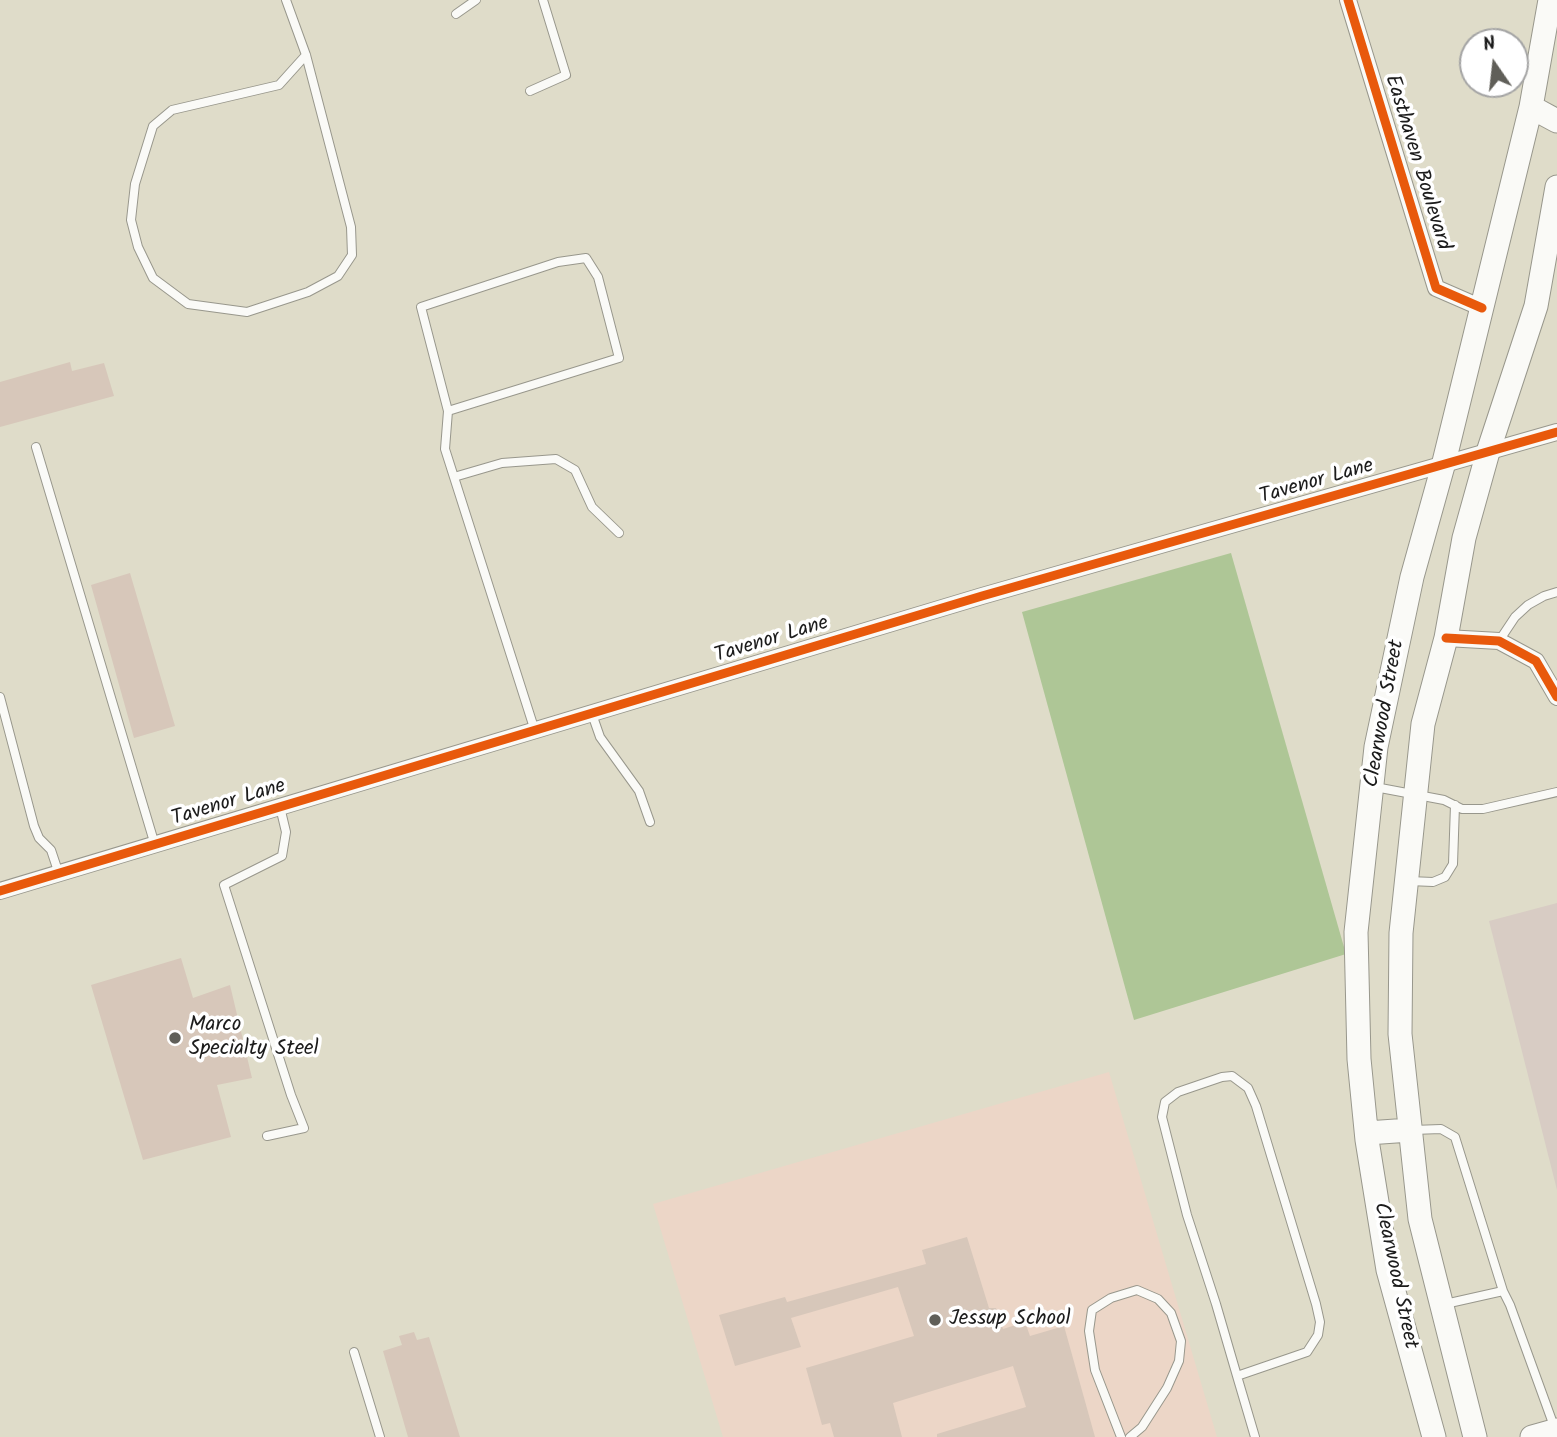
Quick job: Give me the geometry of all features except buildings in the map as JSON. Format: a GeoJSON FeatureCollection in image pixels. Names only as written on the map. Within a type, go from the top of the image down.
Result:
{"type":"FeatureCollection","features":[{"type":"Feature","properties":{"kind":"main road","name":"Clearwood Street"},"geometry":{"type":"LineString","coordinates":[[1434,1437],[1388,1270],[1367,1133],[1359,1059],[1356,932],[1376,747],[1412,577],[1443,466],[1531,107],[1550,0]]}},
{"type":"Feature","properties":{"kind":"main road"},"geometry":{"type":"LineString","coordinates":[[1531,107],[1557,104]]}},
{"type":"Feature","properties":{"kind":"main road"},"geometry":{"type":"LineString","coordinates":[[1531,107],[1557,121]]}},
{"type":"Feature","properties":{"kind":"main road","name":"Clearwood Street"},"geometry":{"type":"LineString","coordinates":[[1475,1437],[1420,1219],[1400,1034],[1401,933],[1423,724],[1446,638],[1464,538],[1488,452],[1536,306],[1557,187]]}},
{"type":"Feature","properties":{"kind":"main road"},"geometry":{"type":"LineString","coordinates":[[1367,1133],[1410,1130]]}},
{"type":"Feature","properties":{"kind":"main road"},"geometry":{"type":"LineString","coordinates":[[1532,1437],[1556,1430]]}},
{"type":"Feature","properties":{"kind":"street","name":"Easthaven Boulevard"},"geometry":{"type":"LineString","coordinates":[[1348,0],[1436,288],[1482,308]]}},
{"type":"Feature","properties":{"kind":"street","name":"Tavenor Lane"},"geometry":{"type":"LineString","coordinates":[[0,891],[996,593],[1557,432]]}},
{"type":"Feature","properties":{"kind":"street"},"geometry":{"type":"LineString","coordinates":[[1446,638],[1499,641],[1536,661],[1557,697]]}},
{"type":"Feature","properties":{"kind":"lane"},"geometry":{"type":"LineString","coordinates":[[286,0],[306,55],[352,227],[352,255],[338,276],[308,292],[247,312],[188,304],[153,278],[138,247],[131,220],[135,184],[153,126],[172,110],[279,85],[306,55]]}},
{"type":"Feature","properties":{"kind":"lane"},"geometry":{"type":"LineString","coordinates":[[456,14],[476,0]]}},
{"type":"Feature","properties":{"kind":"lane"},"geometry":{"type":"LineString","coordinates":[[530,91],[566,75],[543,0]]}},
{"type":"Feature","properties":{"kind":"lane"},"geometry":{"type":"LineString","coordinates":[[448,411],[619,358],[598,277],[586,258],[558,262],[421,307],[448,411],[445,449],[535,731]]}},
{"type":"Feature","properties":{"kind":"lane"},"geometry":{"type":"LineString","coordinates":[[36,447],[155,845]]}},
{"type":"Feature","properties":{"kind":"lane"},"geometry":{"type":"LineString","coordinates":[[454,477],[502,463],[556,459],[575,470],[592,507],[620,533]]}},
{"type":"Feature","properties":{"kind":"lane"},"geometry":{"type":"LineString","coordinates":[[1499,641],[1515,617],[1528,606],[1544,596],[1557,593]]}},
{"type":"Feature","properties":{"kind":"lane"},"geometry":{"type":"LineString","coordinates":[[0,697],[34,826],[39,838],[51,850],[60,874]]}},
{"type":"Feature","properties":{"kind":"lane"},"geometry":{"type":"LineString","coordinates":[[592,713],[600,737],[639,791],[650,822]]}},
{"type":"Feature","properties":{"kind":"lane"},"geometry":{"type":"LineString","coordinates":[[1372,787],[1444,800],[1462,809],[1483,809],[1557,792]]}},
{"type":"Feature","properties":{"kind":"lane"},"geometry":{"type":"LineString","coordinates":[[1406,881],[1433,882],[1445,877],[1452,864],[1455,805]]}},
{"type":"Feature","properties":{"kind":"lane"},"geometry":{"type":"LineString","coordinates":[[267,1136],[304,1128],[224,885],[282,856],[286,832],[280,807]]}},
{"type":"Feature","properties":{"kind":"lane"},"geometry":{"type":"LineString","coordinates":[[1237,1376],[1307,1352],[1315,1344],[1320,1322],[1256,1106],[1248,1088],[1232,1076],[1178,1093],[1166,1102],[1162,1117],[1187,1215],[1255,1437]]}},
{"type":"Feature","properties":{"kind":"lane"},"geometry":{"type":"LineString","coordinates":[[1410,1130],[1441,1129],[1455,1137],[1503,1291],[1556,1430]]}},
{"type":"Feature","properties":{"kind":"lane"},"geometry":{"type":"LineString","coordinates":[[1121,1437],[1095,1370],[1090,1331],[1092,1310],[1111,1298],[1137,1290],[1158,1298],[1171,1313],[1181,1341],[1179,1361],[1167,1388],[1142,1427],[1130,1437]]}},
{"type":"Feature","properties":{"kind":"lane"},"geometry":{"type":"LineString","coordinates":[[1442,1304],[1503,1291]]}},
{"type":"Feature","properties":{"kind":"lane"},"geometry":{"type":"LineString","coordinates":[[354,1352],[380,1437]]}},
{"type":"Feature","properties":{"kind":"shaded area"},"geometry":{"type":"Polygon","coordinates":[[[1557,903],[1557,1190],[1489,921],[1557,903]]]}},
{"type":"Feature","properties":{"kind":"shaded area","name":"Jessup School"},"geometry":{"type":"Polygon","coordinates":[[[1109,1072],[1217,1437],[723,1437],[653,1204],[1109,1072]]]}},
{"type":"Feature","properties":{"kind":"green space"},"geometry":{"type":"Polygon","coordinates":[[[1231,553],[1346,954],[1134,1020],[1022,612],[1231,553]]]}},
{"type":"Feature","properties":{"kind":"cycle path"},"geometry":{"type":"LineString","coordinates":[[1348,0],[1436,288],[1482,308]]}},
{"type":"Feature","properties":{"kind":"cycle path"},"geometry":{"type":"LineString","coordinates":[[0,891],[982,596],[1557,432]]}},
{"type":"Feature","properties":{"kind":"cycle path"},"geometry":{"type":"LineString","coordinates":[[1446,638],[1499,641],[1536,661],[1557,697]]}},
{"type":"Feature","properties":{"kind":"place","name":"Marco Specialty Steel"},"geometry":{"type":"Point","coordinates":[175,1038]}},
{"type":"Feature","properties":{"kind":"place","name":"Jessup School"},"geometry":{"type":"Point","coordinates":[935,1320]}}]}
